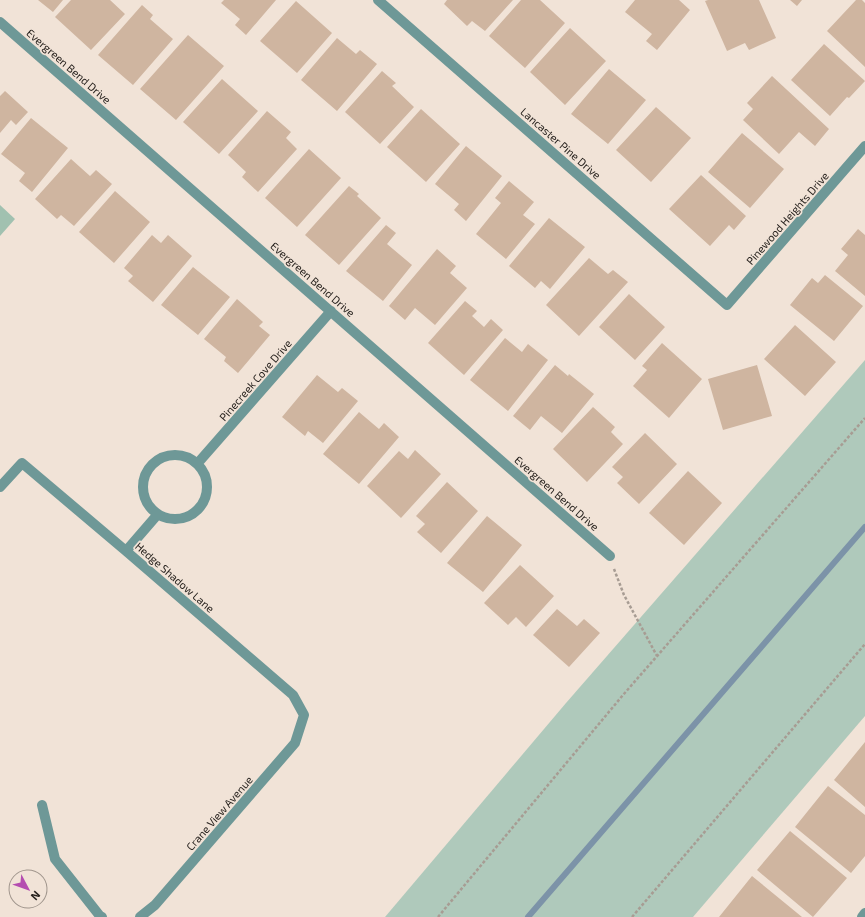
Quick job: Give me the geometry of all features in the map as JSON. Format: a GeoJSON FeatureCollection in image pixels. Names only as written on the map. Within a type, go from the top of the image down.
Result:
{"type":"FeatureCollection","features":[{"type":"Feature","properties":{"kind":"street","name":"Lancaster Pine Drive"},"geometry":{"type":"LineString","coordinates":[[378,0],[727,305]]}},
{"type":"Feature","properties":{"kind":"street","name":"Evergreen Bend Drive"},"geometry":{"type":"LineString","coordinates":[[0,22],[610,556]]}},
{"type":"Feature","properties":{"kind":"street","name":"Pinewood Heights Drive"},"geometry":{"type":"LineString","coordinates":[[727,305],[865,146]]}},
{"type":"Feature","properties":{"kind":"street","name":"Pinecreek Cove Drive"},"geometry":{"type":"LineString","coordinates":[[197,464],[331,311]]}},
{"type":"Feature","properties":{"kind":"street"},"geometry":{"type":"LineString","coordinates":[[168,456],[188,458],[197,464],[203,472],[207,482],[207,492],[203,502],[197,511],[178,519],[167,518],[158,514],[150,507],[145,497],[143,487],[151,467],[158,461],[168,456]]}},
{"type":"Feature","properties":{"kind":"street","name":"Hedge Shadow Lane"},"geometry":{"type":"LineString","coordinates":[[0,487],[22,463],[293,695],[304,715]]}},
{"type":"Feature","properties":{"kind":"street"},"geometry":{"type":"LineString","coordinates":[[126,551],[158,514]]}},
{"type":"Feature","properties":{"kind":"street","name":"Crane View Avenue"},"geometry":{"type":"LineString","coordinates":[[140,917],[155,905],[294,743],[304,715]]}},
{"type":"Feature","properties":{"kind":"street"},"geometry":{"type":"LineString","coordinates":[[42,805],[55,859],[102,917]]}},
{"type":"Feature","properties":{"kind":"street"},"geometry":{"type":"LineString","coordinates":[[862,917],[865,913]]}},
{"type":"Feature","properties":{"kind":"path"},"geometry":{"type":"LineString","coordinates":[[438,917],[657,656],[865,418]]}},
{"type":"Feature","properties":{"kind":"path"},"geometry":{"type":"LineString","coordinates":[[610,556],[624,595],[657,656]]}},
{"type":"Feature","properties":{"kind":"path"},"geometry":{"type":"LineString","coordinates":[[632,917],[865,644]]}},
{"type":"Feature","properties":{"kind":"green space"},"geometry":{"type":"Polygon","coordinates":[[[0,205],[15,219],[0,236],[0,205]]]}},
{"type":"Feature","properties":{"kind":"green space"},"geometry":{"type":"Polygon","coordinates":[[[865,360],[865,716],[693,917],[385,917],[566,703],[865,360]]]}},
{"type":"Feature","properties":{"kind":"building"},"geometry":{"type":"Polygon","coordinates":[[[38,0],[63,0],[53,12],[38,0]]]}},
{"type":"Feature","properties":{"kind":"building"},"geometry":{"type":"Polygon","coordinates":[[[71,0],[110,0],[125,14],[91,50],[55,17],[71,0]]]}},
{"type":"Feature","properties":{"kind":"building"},"geometry":{"type":"Polygon","coordinates":[[[224,0],[276,0],[246,35],[235,25],[240,19],[221,3],[224,0]]]}},
{"type":"Feature","properties":{"kind":"building"},"geometry":{"type":"Polygon","coordinates":[[[447,0],[513,0],[485,31],[472,21],[467,26],[444,4],[447,0]]]}},
{"type":"Feature","properties":{"kind":"building"},"geometry":{"type":"Polygon","coordinates":[[[521,0],[540,0],[565,23],[525,68],[489,36],[521,0]]]}},
{"type":"Feature","properties":{"kind":"building"},"geometry":{"type":"Polygon","coordinates":[[[635,0],[679,0],[690,10],[657,50],[646,41],[652,34],[625,12],[635,0]]]}},
{"type":"Feature","properties":{"kind":"building"},"geometry":{"type":"Polygon","coordinates":[[[759,0],[776,38],[749,50],[745,43],[727,51],[705,1],[759,0]]]}},
{"type":"Feature","properties":{"kind":"building"},"geometry":{"type":"Polygon","coordinates":[[[790,0],[802,0],[797,6],[790,0]]]}},
{"type":"Feature","properties":{"kind":"building"},"geometry":{"type":"Polygon","coordinates":[[[856,0],[862,0],[865,3],[865,67],[827,31],[856,0]]]}},
{"type":"Feature","properties":{"kind":"building"},"geometry":{"type":"Polygon","coordinates":[[[296,1],[332,33],[297,73],[260,41],[296,1]]]}},
{"type":"Feature","properties":{"kind":"building"},"geometry":{"type":"Polygon","coordinates":[[[142,5],[153,15],[150,19],[173,39],[133,85],[98,55],[142,5]]]}},
{"type":"Feature","properties":{"kind":"building"},"geometry":{"type":"Polygon","coordinates":[[[570,28],[606,61],[565,105],[530,72],[570,28]]]}},
{"type":"Feature","properties":{"kind":"building"},"geometry":{"type":"Polygon","coordinates":[[[188,35],[224,66],[176,120],[140,89],[188,35]]]}},
{"type":"Feature","properties":{"kind":"building"},"geometry":{"type":"Polygon","coordinates":[[[337,38],[356,54],[360,50],[377,64],[337,111],[301,80],[337,38]]]}},
{"type":"Feature","properties":{"kind":"building"},"geometry":{"type":"Polygon","coordinates":[[[824,44],[865,81],[849,98],[847,97],[830,116],[791,80],[824,44]]]}},
{"type":"Feature","properties":{"kind":"building"},"geometry":{"type":"Polygon","coordinates":[[[609,69],[646,100],[608,144],[571,114],[609,69]]]}},
{"type":"Feature","properties":{"kind":"building"},"geometry":{"type":"Polygon","coordinates":[[[382,71],[396,83],[392,86],[414,107],[380,144],[345,112],[382,71]]]}},
{"type":"Feature","properties":{"kind":"building"},"geometry":{"type":"Polygon","coordinates":[[[772,76],[829,129],[815,146],[799,132],[779,154],[743,120],[753,109],[747,103],[772,76]]]}},
{"type":"Feature","properties":{"kind":"building"},"geometry":{"type":"Polygon","coordinates":[[[222,79],[258,111],[219,154],[183,122],[222,79]]]}},
{"type":"Feature","properties":{"kind":"building"},"geometry":{"type":"Polygon","coordinates":[[[5,91],[28,112],[16,125],[11,120],[0,133],[0,96],[5,91]]]}},
{"type":"Feature","properties":{"kind":"building"},"geometry":{"type":"Polygon","coordinates":[[[656,107],[691,138],[651,182],[616,150],[656,107]]]}},
{"type":"Feature","properties":{"kind":"building"},"geometry":{"type":"Polygon","coordinates":[[[421,109],[460,144],[426,182],[387,147],[421,109]]]}},
{"type":"Feature","properties":{"kind":"building"},"geometry":{"type":"Polygon","coordinates":[[[267,111],[291,132],[286,138],[297,149],[258,192],[242,177],[246,172],[228,155],[267,111]]]}},
{"type":"Feature","properties":{"kind":"building"},"geometry":{"type":"Polygon","coordinates":[[[31,118],[68,148],[32,192],[19,181],[25,173],[1,154],[31,118]]]}},
{"type":"Feature","properties":{"kind":"building"},"geometry":{"type":"Polygon","coordinates":[[[742,133],[784,169],[750,208],[708,172],[742,133]]]}},
{"type":"Feature","properties":{"kind":"building"},"geometry":{"type":"Polygon","coordinates":[[[466,146],[502,176],[466,221],[454,210],[459,204],[435,184],[466,146]]]}},
{"type":"Feature","properties":{"kind":"building"},"geometry":{"type":"Polygon","coordinates":[[[309,149],[341,178],[297,227],[265,198],[309,149]]]}},
{"type":"Feature","properties":{"kind":"building"},"geometry":{"type":"Polygon","coordinates":[[[71,159],[90,176],[96,170],[112,184],[74,226],[61,215],[57,219],[35,199],[71,159]]]}},
{"type":"Feature","properties":{"kind":"building"},"geometry":{"type":"Polygon","coordinates":[[[701,175],[746,216],[734,230],[729,225],[710,246],[669,209],[701,175]]]}},
{"type":"Feature","properties":{"kind":"building"},"geometry":{"type":"Polygon","coordinates":[[[509,181],[534,202],[523,215],[535,224],[506,259],[476,234],[501,203],[495,198],[509,181]]]}},
{"type":"Feature","properties":{"kind":"building"},"geometry":{"type":"Polygon","coordinates":[[[349,186],[359,194],[357,196],[381,218],[339,265],[305,235],[349,186]]]}},
{"type":"Feature","properties":{"kind":"building"},"geometry":{"type":"Polygon","coordinates":[[[115,191],[150,222],[114,263],[79,232],[115,191]]]}},
{"type":"Feature","properties":{"kind":"building"},"geometry":{"type":"Polygon","coordinates":[[[549,218],[585,247],[550,289],[541,281],[535,288],[509,266],[549,218]]]}},
{"type":"Feature","properties":{"kind":"building"},"geometry":{"type":"Polygon","coordinates":[[[386,225],[396,233],[387,244],[412,265],[383,301],[346,271],[386,225]]]}},
{"type":"Feature","properties":{"kind":"building"},"geometry":{"type":"Polygon","coordinates":[[[858,229],[865,235],[865,296],[835,271],[848,255],[841,249],[858,229]]]}},
{"type":"Feature","properties":{"kind":"building"},"geometry":{"type":"Polygon","coordinates":[[[152,235],[161,243],[168,235],[192,256],[153,302],[128,281],[133,276],[124,268],[152,235]]]}},
{"type":"Feature","properties":{"kind":"building"},"geometry":{"type":"Polygon","coordinates":[[[437,249],[456,266],[450,273],[467,288],[435,325],[415,308],[405,320],[389,306],[437,249]]]}},
{"type":"Feature","properties":{"kind":"building"},"geometry":{"type":"Polygon","coordinates":[[[589,258],[608,274],[613,270],[628,282],[579,336],[546,305],[589,258]]]}},
{"type":"Feature","properties":{"kind":"building"},"geometry":{"type":"Polygon","coordinates":[[[193,267],[230,297],[198,335],[161,305],[193,267]]]}},
{"type":"Feature","properties":{"kind":"building"},"geometry":{"type":"Polygon","coordinates":[[[825,275],[863,306],[834,341],[790,305],[812,278],[818,283],[825,275]]]}},
{"type":"Feature","properties":{"kind":"building"},"geometry":{"type":"Polygon","coordinates":[[[629,294],[665,327],[635,360],[599,327],[629,294]]]}},
{"type":"Feature","properties":{"kind":"building"},"geometry":{"type":"Polygon","coordinates":[[[237,299],[263,322],[259,326],[270,335],[238,373],[224,361],[226,357],[204,339],[237,299]]]}},
{"type":"Feature","properties":{"kind":"building"},"geometry":{"type":"Polygon","coordinates":[[[465,301],[477,311],[472,316],[484,327],[491,319],[503,330],[464,375],[428,343],[465,301]]]}},
{"type":"Feature","properties":{"kind":"building"},"geometry":{"type":"Polygon","coordinates":[[[795,325],[836,362],[805,396],[764,359],[795,325]]]}},
{"type":"Feature","properties":{"kind":"building"},"geometry":{"type":"Polygon","coordinates":[[[505,338],[522,352],[528,344],[548,360],[508,411],[470,380],[505,338]]]}},
{"type":"Feature","properties":{"kind":"building"},"geometry":{"type":"Polygon","coordinates":[[[662,343],[702,379],[669,418],[633,386],[647,370],[642,366],[662,343]]]}},
{"type":"Feature","properties":{"kind":"building"},"geometry":{"type":"Polygon","coordinates":[[[555,365],[594,394],[562,433],[541,416],[530,430],[513,416],[555,365]]]}},
{"type":"Feature","properties":{"kind":"building"},"geometry":{"type":"Polygon","coordinates":[[[757,365],[772,416],[723,430],[708,379],[757,365]]]}},
{"type":"Feature","properties":{"kind":"building"},"geometry":{"type":"Polygon","coordinates":[[[317,375],[338,392],[342,388],[358,401],[323,443],[308,431],[305,436],[282,417],[317,375]]]}},
{"type":"Feature","properties":{"kind":"building"},"geometry":{"type":"Polygon","coordinates":[[[593,407],[615,427],[611,432],[623,444],[587,482],[553,449],[593,407]]]}},
{"type":"Feature","properties":{"kind":"building"},"geometry":{"type":"Polygon","coordinates":[[[359,412],[379,429],[384,423],[399,437],[359,484],[323,454],[359,412]]]}},
{"type":"Feature","properties":{"kind":"building"},"geometry":{"type":"Polygon","coordinates":[[[645,433],[677,464],[639,504],[617,483],[623,477],[612,467],[645,433]]]}},
{"type":"Feature","properties":{"kind":"building"},"geometry":{"type":"Polygon","coordinates":[[[415,450],[441,474],[401,518],[367,486],[399,451],[408,459],[415,450]]]}},
{"type":"Feature","properties":{"kind":"building"},"geometry":{"type":"Polygon","coordinates":[[[688,471],[722,503],[684,545],[649,513],[688,471]]]}},
{"type":"Feature","properties":{"kind":"building"},"geometry":{"type":"Polygon","coordinates":[[[447,482],[478,511],[441,553],[417,532],[425,524],[416,516],[447,482]]]}},
{"type":"Feature","properties":{"kind":"building"},"geometry":{"type":"Polygon","coordinates":[[[487,516],[522,545],[483,592],[447,563],[487,516]]]}},
{"type":"Feature","properties":{"kind":"building"},"geometry":{"type":"Polygon","coordinates":[[[520,565],[554,596],[526,627],[516,617],[508,625],[484,603],[520,565]]]}},
{"type":"Feature","properties":{"kind":"building"},"geometry":{"type":"Polygon","coordinates":[[[557,609],[577,626],[584,619],[600,633],[569,667],[533,635],[557,609]]]}},
{"type":"Feature","properties":{"kind":"building"},"geometry":{"type":"Polygon","coordinates":[[[865,742],[865,807],[834,780],[865,742]]]}},
{"type":"Feature","properties":{"kind":"building"},"geometry":{"type":"Polygon","coordinates":[[[828,786],[865,815],[865,856],[851,873],[795,827],[828,786]]]}},
{"type":"Feature","properties":{"kind":"building"},"geometry":{"type":"Polygon","coordinates":[[[790,831],[847,878],[813,917],[757,870],[790,831]]]}},
{"type":"Feature","properties":{"kind":"building"},"geometry":{"type":"Polygon","coordinates":[[[752,876],[802,917],[719,917],[752,876]]]}},
{"type":"Feature","properties":{"kind":"waterway"},"geometry":{"type":"LineString","coordinates":[[528,917],[865,527]]}}]}
